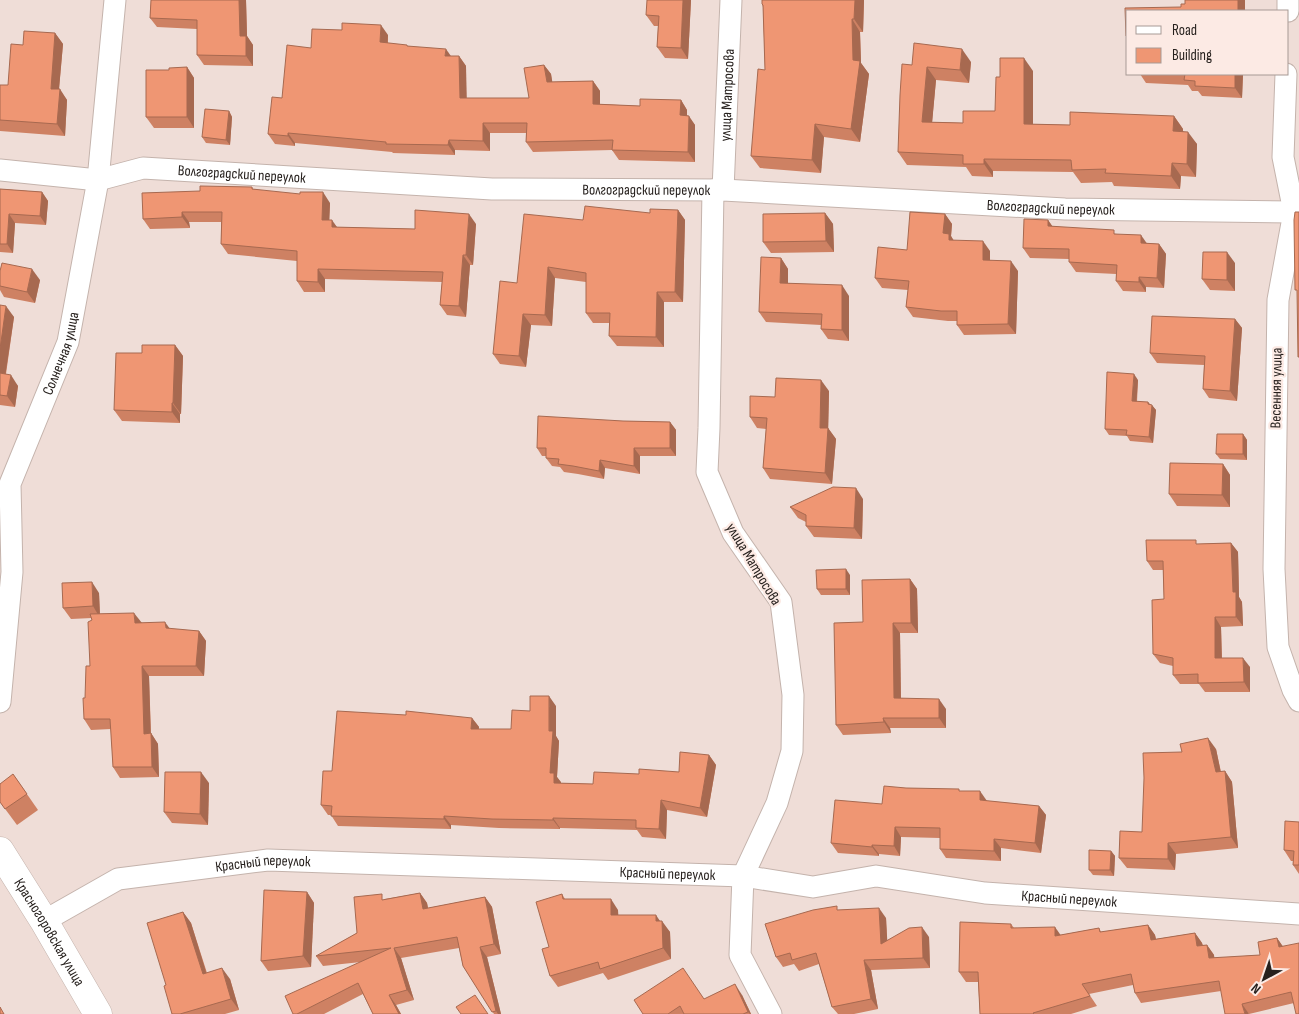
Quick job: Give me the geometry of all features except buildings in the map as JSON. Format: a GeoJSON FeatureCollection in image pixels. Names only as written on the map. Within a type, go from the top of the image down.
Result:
{"type":"FeatureCollection","features":[{"type":"Feature","properties":{"kind":"street","name":"Солнечная улица"},"geometry":{"type":"LineString","coordinates":[[0,702],[12,572],[10,484],[68,342],[98,180],[115,0]]}},
{"type":"Feature","properties":{"kind":"street","name":"улица Матросова"},"geometry":{"type":"LineString","coordinates":[[731,0],[718,190],[707,472],[734,533],[780,602],[793,695],[792,750],[777,803],[743,876],[740,955],[771,1014]]}},
{"type":"Feature","properties":{"kind":"street","name":"Весенняя улица"},"geometry":{"type":"LineString","coordinates":[[1286,75],[1294,212],[1278,300],[1274,569],[1278,647],[1293,690],[1299,701]]}},
{"type":"Feature","properties":{"kind":"street","name":"Волгоградский переулок"},"geometry":{"type":"LineString","coordinates":[[0,170],[98,180],[143,168],[492,189],[718,190],[1065,209],[1294,212]]}},
{"type":"Feature","properties":{"kind":"street","name":"Красногоровская улица"},"geometry":{"type":"LineString","coordinates":[[0,851],[44,920],[98,1014]]}},
{"type":"Feature","properties":{"kind":"street","name":"Красный переулок"},"geometry":{"type":"LineString","coordinates":[[44,920],[118,879],[268,860],[743,876],[813,887],[876,876],[985,893],[1299,914]]}}]}
